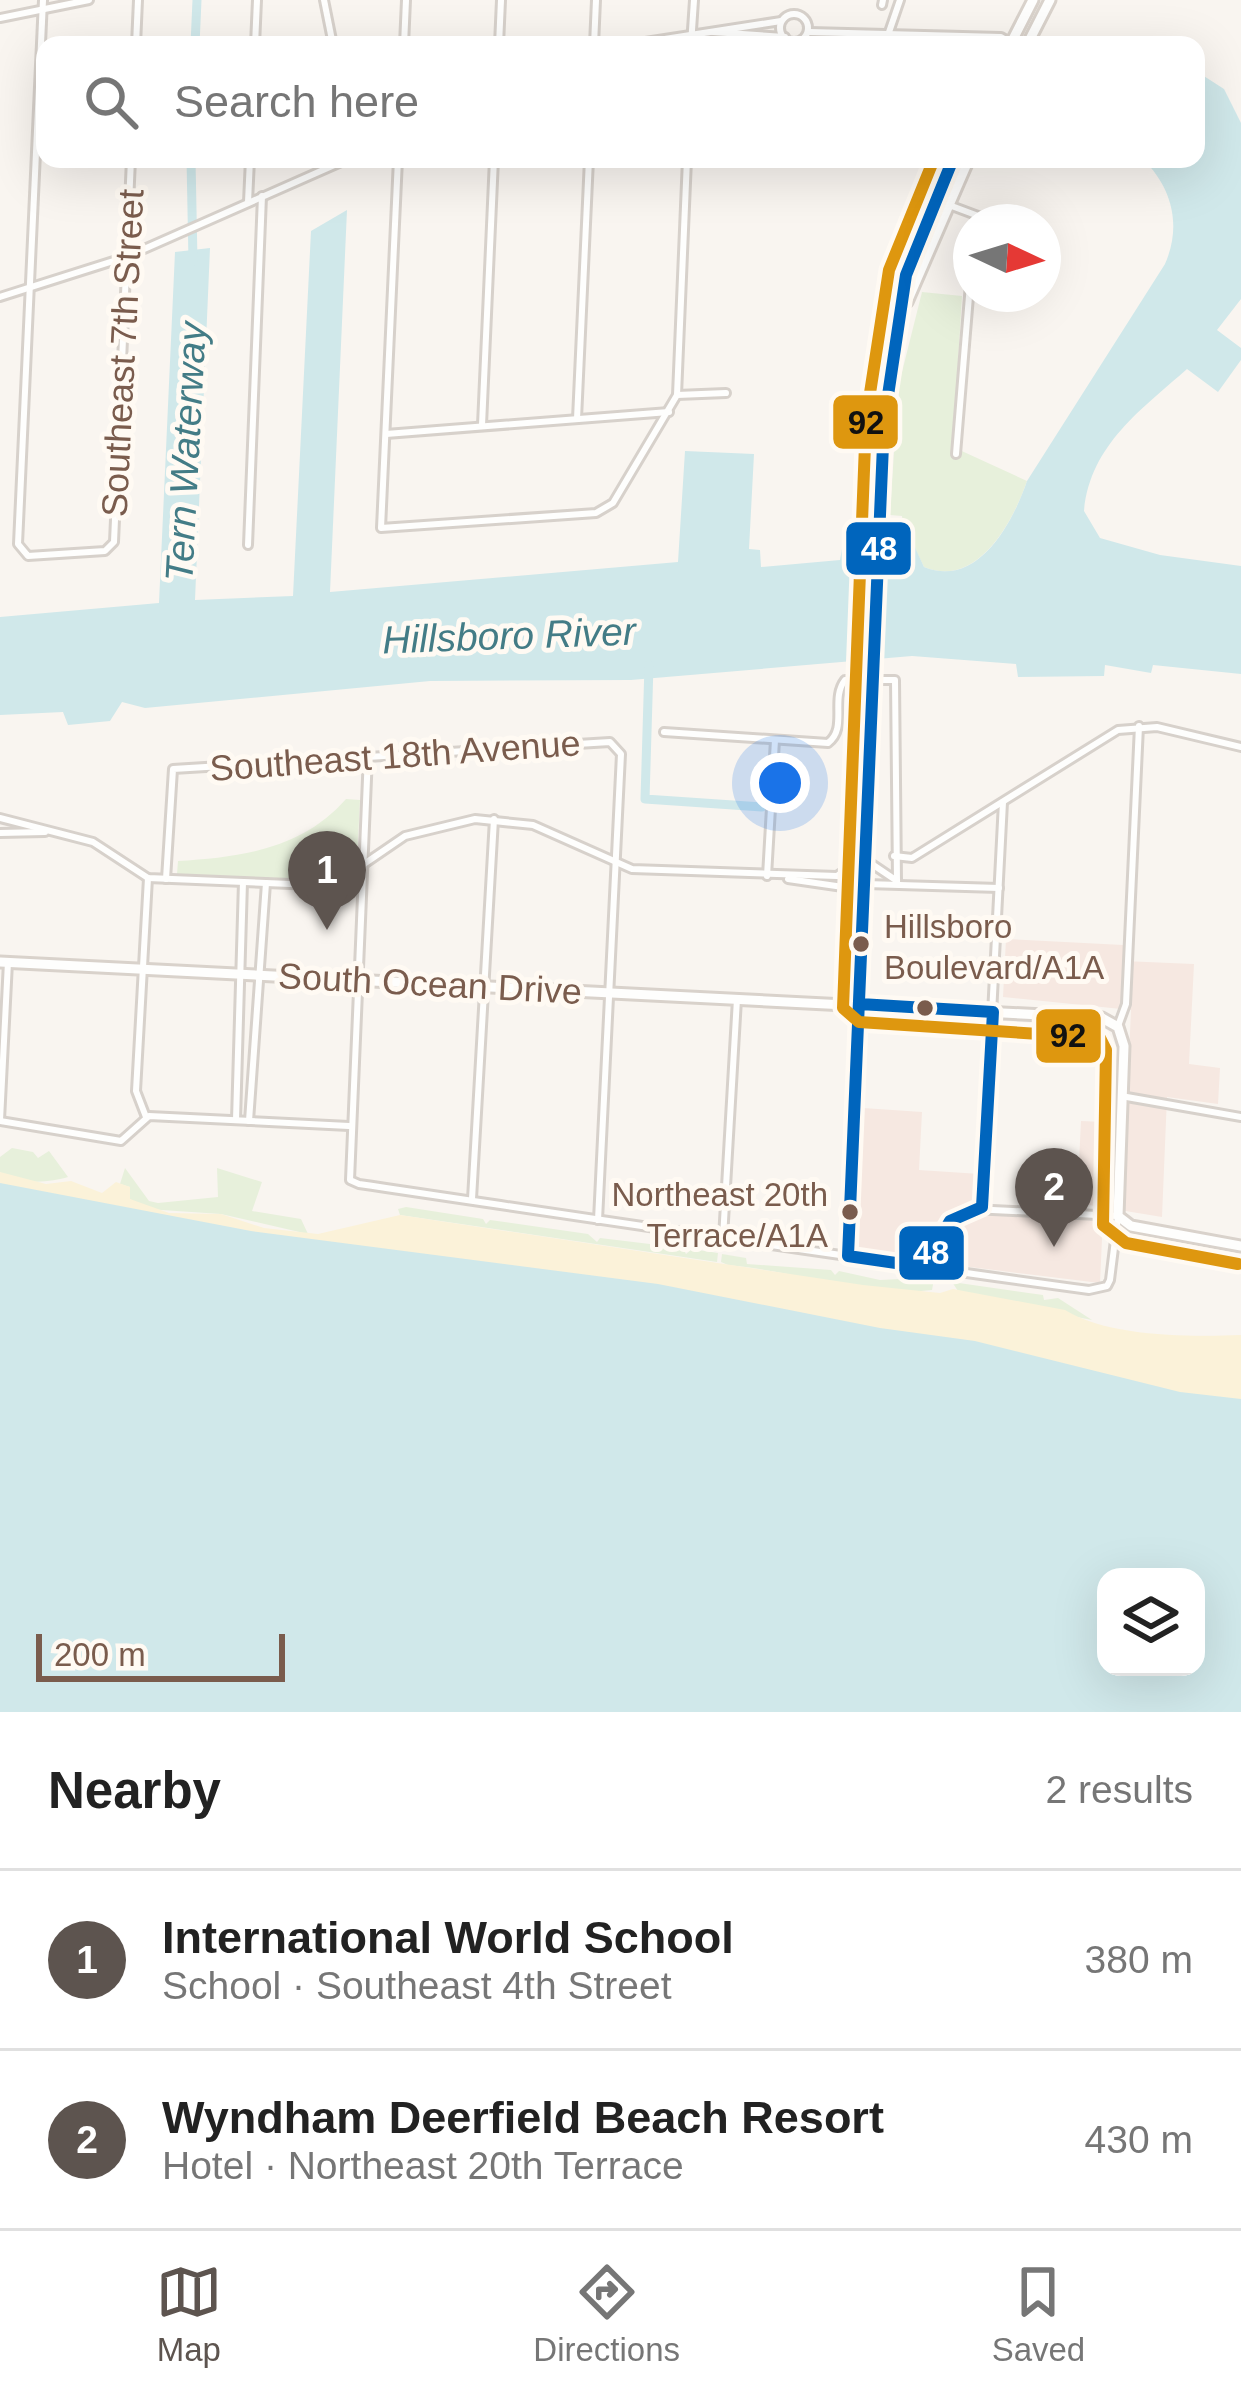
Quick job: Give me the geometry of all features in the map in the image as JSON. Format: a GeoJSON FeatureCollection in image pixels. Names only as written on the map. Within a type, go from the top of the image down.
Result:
{"type":"FeatureCollection","features":[{"type":"Feature","properties":{"kind":"main road"},"geometry":{"type":"LineString","coordinates":[[1027,36],[1035,0]]}},
{"type":"Feature","properties":{"kind":"main road"},"geometry":{"type":"LineString","coordinates":[[1015,36],[1035,0]]}},
{"type":"Feature","properties":{"kind":"main road"},"geometry":{"type":"LineString","coordinates":[[1031,36],[1049,0]]}},
{"type":"Feature","properties":{"kind":"main road"},"geometry":{"type":"LineString","coordinates":[[860,1004],[886,399],[906,275],[948,168]]}},
{"type":"Feature","properties":{"kind":"main road"},"geometry":{"type":"LineString","coordinates":[[904,308],[965,168]]}},
{"type":"Feature","properties":{"kind":"main road","name":"South Ocean Drive"},"geometry":{"type":"LineString","coordinates":[[4,962],[1102,1018],[1118,1027]]}},
{"type":"Feature","properties":{"kind":"main road"},"geometry":{"type":"LineString","coordinates":[[1118,1027],[1124,1046],[1118,1216],[1132,1226],[1241,1246]]}},
{"type":"Feature","properties":{"kind":"street"},"geometry":{"type":"LineString","coordinates":[[42,36],[44,0]]}},
{"type":"Feature","properties":{"kind":"street"},"geometry":{"type":"LineString","coordinates":[[0,18],[88,0]]}},
{"type":"Feature","properties":{"kind":"street"},"geometry":{"type":"LineString","coordinates":[[137,36],[139,0]]}},
{"type":"Feature","properties":{"kind":"street"},"geometry":{"type":"LineString","coordinates":[[255,36],[257,0]]}},
{"type":"Feature","properties":{"kind":"street"},"geometry":{"type":"LineString","coordinates":[[324,0],[331,36]]}},
{"type":"Feature","properties":{"kind":"street"},"geometry":{"type":"LineString","coordinates":[[404,36],[406,0]]}},
{"type":"Feature","properties":{"kind":"street"},"geometry":{"type":"LineString","coordinates":[[499,36],[501,0]]}},
{"type":"Feature","properties":{"kind":"street"},"geometry":{"type":"LineString","coordinates":[[594,36],[596,0]]}},
{"type":"Feature","properties":{"kind":"street"},"geometry":{"type":"LineString","coordinates":[[692,36],[694,0]]}},
{"type":"Feature","properties":{"kind":"street"},"geometry":{"type":"LineString","coordinates":[[791,0],[792,14]]}},
{"type":"Feature","properties":{"kind":"street"},"geometry":{"type":"LineString","coordinates":[[888,35],[900,0]]}},
{"type":"Feature","properties":{"kind":"street"},"geometry":{"type":"LineString","coordinates":[[672,36],[781,20],[792,14]]}},
{"type":"Feature","properties":{"kind":"street"},"geometry":{"type":"LineString","coordinates":[[792,14],[802,18],[809,32]]}},
{"type":"Feature","properties":{"kind":"street"},"geometry":{"type":"LineString","coordinates":[[781,20],[785,36]]}},
{"type":"Feature","properties":{"kind":"street"},"geometry":{"type":"LineString","coordinates":[[692,32],[766,36]]}},
{"type":"Feature","properties":{"kind":"street"},"geometry":{"type":"LineString","coordinates":[[805,36],[809,32],[903,36]]}},
{"type":"Feature","properties":{"kind":"street"},"geometry":{"type":"LineString","coordinates":[[29,291],[36,152]]}},
{"type":"Feature","properties":{"kind":"street","name":"Southeast 7th Street"},"geometry":{"type":"LineString","coordinates":[[29,291],[21,552],[39,557],[111,547],[131,168]]}},
{"type":"Feature","properties":{"kind":"street"},"geometry":{"type":"LineString","coordinates":[[248,202],[250,168]]}},
{"type":"Feature","properties":{"kind":"street"},"geometry":{"type":"LineString","coordinates":[[0,297],[127,257],[326,168]]}},
{"type":"Feature","properties":{"kind":"street"},"geometry":{"type":"LineString","coordinates":[[398,168],[381,528],[604,511],[677,395],[687,168]]}},
{"type":"Feature","properties":{"kind":"street"},"geometry":{"type":"LineString","coordinates":[[482,426],[494,168]]}},
{"type":"Feature","properties":{"kind":"street"},"geometry":{"type":"LineString","coordinates":[[577,419],[589,168]]}},
{"type":"Feature","properties":{"kind":"street"},"geometry":{"type":"LineString","coordinates":[[248,545],[262,196]]}},
{"type":"Feature","properties":{"kind":"street"},"geometry":{"type":"LineString","coordinates":[[933,199],[953,207]]}},
{"type":"Feature","properties":{"kind":"street"},"geometry":{"type":"LineString","coordinates":[[956,454],[968,312]]}},
{"type":"Feature","properties":{"kind":"street"},"geometry":{"type":"LineString","coordinates":[[677,395],[726,393]]}},
{"type":"Feature","properties":{"kind":"street"},"geometry":{"type":"LineString","coordinates":[[386,434],[668,412]]}},
{"type":"Feature","properties":{"kind":"street"},"geometry":{"type":"LineString","coordinates":[[664,732],[828,743],[838,730],[837,693],[845,680],[895,680],[897,881]]}},
{"type":"Feature","properties":{"kind":"street"},"geometry":{"type":"LineString","coordinates":[[1118,1027],[1126,1004],[1139,726]]}},
{"type":"Feature","properties":{"kind":"street"},"geometry":{"type":"LineString","coordinates":[[894,856],[912,858],[1118,730],[1139,726],[1241,747]]}},
{"type":"Feature","properties":{"kind":"street"},"geometry":{"type":"LineString","coordinates":[[767,876],[775,740]]}},
{"type":"Feature","properties":{"kind":"street","name":"Southeast 18th Avenue"},"geometry":{"type":"LineString","coordinates":[[166,879],[173,769],[610,742],[616,746],[617,864]]}},
{"type":"Feature","properties":{"kind":"street"},"geometry":{"type":"LineString","coordinates":[[368,755],[350,1180],[598,1220],[923,1267],[1089,1290],[1107,1286],[1118,1216],[982,1207],[950,1221],[923,1267]]}},
{"type":"Feature","properties":{"kind":"street"},"geometry":{"type":"LineString","coordinates":[[982,1207],[1004,802]]}},
{"type":"Feature","properties":{"kind":"street"},"geometry":{"type":"LineString","coordinates":[[0,818],[93,842],[148,878],[314,885],[362,866],[406,836],[431,826],[494,820],[546,829],[617,864],[843,887],[863,902]]}},
{"type":"Feature","properties":{"kind":"street"},"geometry":{"type":"LineString","coordinates":[[472,1201],[494,820]]}},
{"type":"Feature","properties":{"kind":"street"},"geometry":{"type":"LineString","coordinates":[[0,832],[49,832]]}},
{"type":"Feature","properties":{"kind":"street"},"geometry":{"type":"LineString","coordinates":[[767,876],[837,876],[863,858],[897,881]]}},
{"type":"Feature","properties":{"kind":"street"},"geometry":{"type":"LineString","coordinates":[[598,1220],[617,864]]}},
{"type":"Feature","properties":{"kind":"street"},"geometry":{"type":"LineString","coordinates":[[146,1117],[136,1091],[148,878]]}},
{"type":"Feature","properties":{"kind":"street"},"geometry":{"type":"LineString","coordinates":[[862,885],[897,881],[999,888]]}},
{"type":"Feature","properties":{"kind":"street"},"geometry":{"type":"LineString","coordinates":[[236,1120],[243,882]]}},
{"type":"Feature","properties":{"kind":"street"},"geometry":{"type":"LineString","coordinates":[[249,1120],[266,883]]}},
{"type":"Feature","properties":{"kind":"street"},"geometry":{"type":"LineString","coordinates":[[4,962],[0,1120],[121,1141],[146,1117],[349,1126]]}},
{"type":"Feature","properties":{"kind":"street"},"geometry":{"type":"LineString","coordinates":[[722,1238],[737,999]]}},
{"type":"Feature","properties":{"kind":"street"},"geometry":{"type":"LineString","coordinates":[[848,1256],[860,1004]]}},
{"type":"Feature","properties":{"kind":"street"},"geometry":{"type":"LineString","coordinates":[[1121,1096],[1241,1117]]}},
{"type":"Feature","properties":{"kind":"shaded area"},"geometry":{"type":"Polygon","coordinates":[[[1006,939],[1123,945],[1123,961],[1194,964],[1189,1064],[1220,1068],[1218,1104],[1167,1097],[1162,1217],[1077,1203],[1081,1121],[1126,1123],[1131,1010],[1003,997],[1006,939]]]}},
{"type":"Feature","properties":{"kind":"shaded area"},"geometry":{"type":"Polygon","coordinates":[[[863,1108],[922,1112],[919,1170],[980,1174],[980,1213],[1103,1217],[1100,1283],[856,1253],[863,1108]]]}},
{"type":"Feature","properties":{"kind":"green space"},"geometry":{"type":"Polygon","coordinates":[[[922,292],[953,295],[953,312],[961,312],[953,447],[1027,481],[990,548],[960,569],[924,567],[913,544],[904,544],[902,516],[890,515],[898,388],[922,292]]]}},
{"type":"Feature","properties":{"kind":"green space"},"geometry":{"type":"Polygon","coordinates":[[[346,799],[360,800],[357,859],[344,870],[325,877],[274,881],[177,874],[178,861],[248,853],[290,840],[329,816],[346,799]]]}},
{"type":"Feature","properties":{"kind":"green space"},"geometry":{"type":"Polygon","coordinates":[[[12,1148],[33,1152],[38,1158],[49,1151],[68,1177],[35,1182],[0,1172],[0,1157],[12,1148]]]}},
{"type":"Feature","properties":{"kind":"green space"},"geometry":{"type":"Polygon","coordinates":[[[125,1168],[149,1201],[158,1203],[218,1197],[217,1168],[262,1182],[252,1211],[301,1219],[308,1234],[221,1214],[147,1209],[130,1199],[130,1187],[120,1184],[125,1168]]]}},
{"type":"Feature","properties":{"kind":"green space"},"geometry":{"type":"Polygon","coordinates":[[[398,1209],[483,1219],[486,1224],[490,1220],[588,1234],[597,1242],[600,1238],[683,1248],[686,1254],[692,1249],[718,1253],[717,1262],[400,1215],[398,1209]]]}},
{"type":"Feature","properties":{"kind":"green space"},"geometry":{"type":"Polygon","coordinates":[[[722,1254],[746,1258],[747,1264],[831,1270],[835,1275],[839,1271],[880,1280],[922,1278],[925,1284],[934,1279],[932,1290],[858,1287],[728,1265],[721,1262],[722,1254]]]}},
{"type":"Feature","properties":{"kind":"green space"},"geometry":{"type":"Polygon","coordinates":[[[952,1282],[1043,1295],[1044,1300],[1058,1298],[1092,1320],[960,1294],[952,1282]]]}},
{"type":"Feature","properties":{"kind":"sand"},"geometry":{"type":"Polygon","coordinates":[[[0,1172],[46,1184],[71,1181],[102,1193],[116,1182],[130,1187],[130,1199],[169,1213],[221,1214],[264,1228],[318,1234],[400,1215],[863,1285],[940,1293],[953,1289],[1065,1310],[1126,1330],[1241,1335],[1241,1546],[0,1309],[0,1172]]]}},
{"type":"Feature","properties":{"kind":"water"},"geometry":{"type":"Polygon","coordinates":[[[1205,77],[1224,89],[1241,123],[1241,299],[1217,330],[1241,348],[1241,360],[1218,392],[1187,369],[1136,414],[1096,467],[1084,511],[1100,538],[1160,555],[1241,566],[1241,674],[1153,665],[1151,673],[1105,665],[1104,676],[1018,677],[1016,664],[912,656],[631,680],[430,681],[145,708],[122,702],[110,721],[68,725],[63,712],[0,715],[0,617],[159,603],[175,252],[210,248],[195,600],[293,596],[311,231],[347,210],[330,592],[678,562],[685,451],[754,454],[749,549],[760,550],[761,567],[840,560],[842,549],[913,543],[924,567],[943,571],[961,569],[977,560],[1002,532],[1027,481],[1165,264],[1173,221],[1167,195],[1153,170],[1205,168],[1205,77]]]}},
{"type":"Feature","properties":{"kind":"water"},"geometry":{"type":"Polygon","coordinates":[[[0,1183],[251,1231],[658,1284],[880,1328],[975,1341],[1180,1392],[1241,1399],[1241,1712],[0,1712],[0,1183]]]}},
{"type":"Feature","properties":{"kind":"waterway"},"geometry":{"type":"LineString","coordinates":[[195,36],[197,0]]}},
{"type":"Feature","properties":{"kind":"waterway"},"geometry":{"type":"LineString","coordinates":[[191,168],[193,261]]}},
{"type":"Feature","properties":{"kind":"waterway","name":"Hillsboro River"},"geometry":{"type":"LineString","coordinates":[[649,665],[645,799],[762,807]]}},
{"type":"Feature","properties":{"kind":"transit line","name":"92"},"geometry":{"type":"LineString","coordinates":[[930,168],[889,270],[866,419],[843,1008],[859,1022],[1100,1038],[1106,1050],[1103,1225],[1126,1243],[1238,1264]]}},
{"type":"Feature","properties":{"kind":"transit line","name":"48"},"geometry":{"type":"LineString","coordinates":[[860,1004],[993,1012],[982,1207],[950,1221],[923,1267],[848,1256],[884,422],[906,275],[949,168]]}},
{"type":"Feature","properties":{"kind":"place","name":"International World School"},"geometry":{"type":"Point","coordinates":[327,930]}},
{"type":"Feature","properties":{"kind":"place","name":"Hillsboro Boulevard/A1A"},"geometry":{"type":"Point","coordinates":[861,944]}},
{"type":"Feature","properties":{"kind":"place","name":"Northeast 20th Terrace/A1A"},"geometry":{"type":"Point","coordinates":[850,1212]}},
{"type":"Feature","properties":{"kind":"place","name":"Wyndham Deerfield Beach Resort"},"geometry":{"type":"Point","coordinates":[1054,1247]}},
{"type":"Feature","properties":{"kind":"water label","name":"Tern Waterway"},"geometry":{"type":"Point","coordinates":[185,452]}}]}
